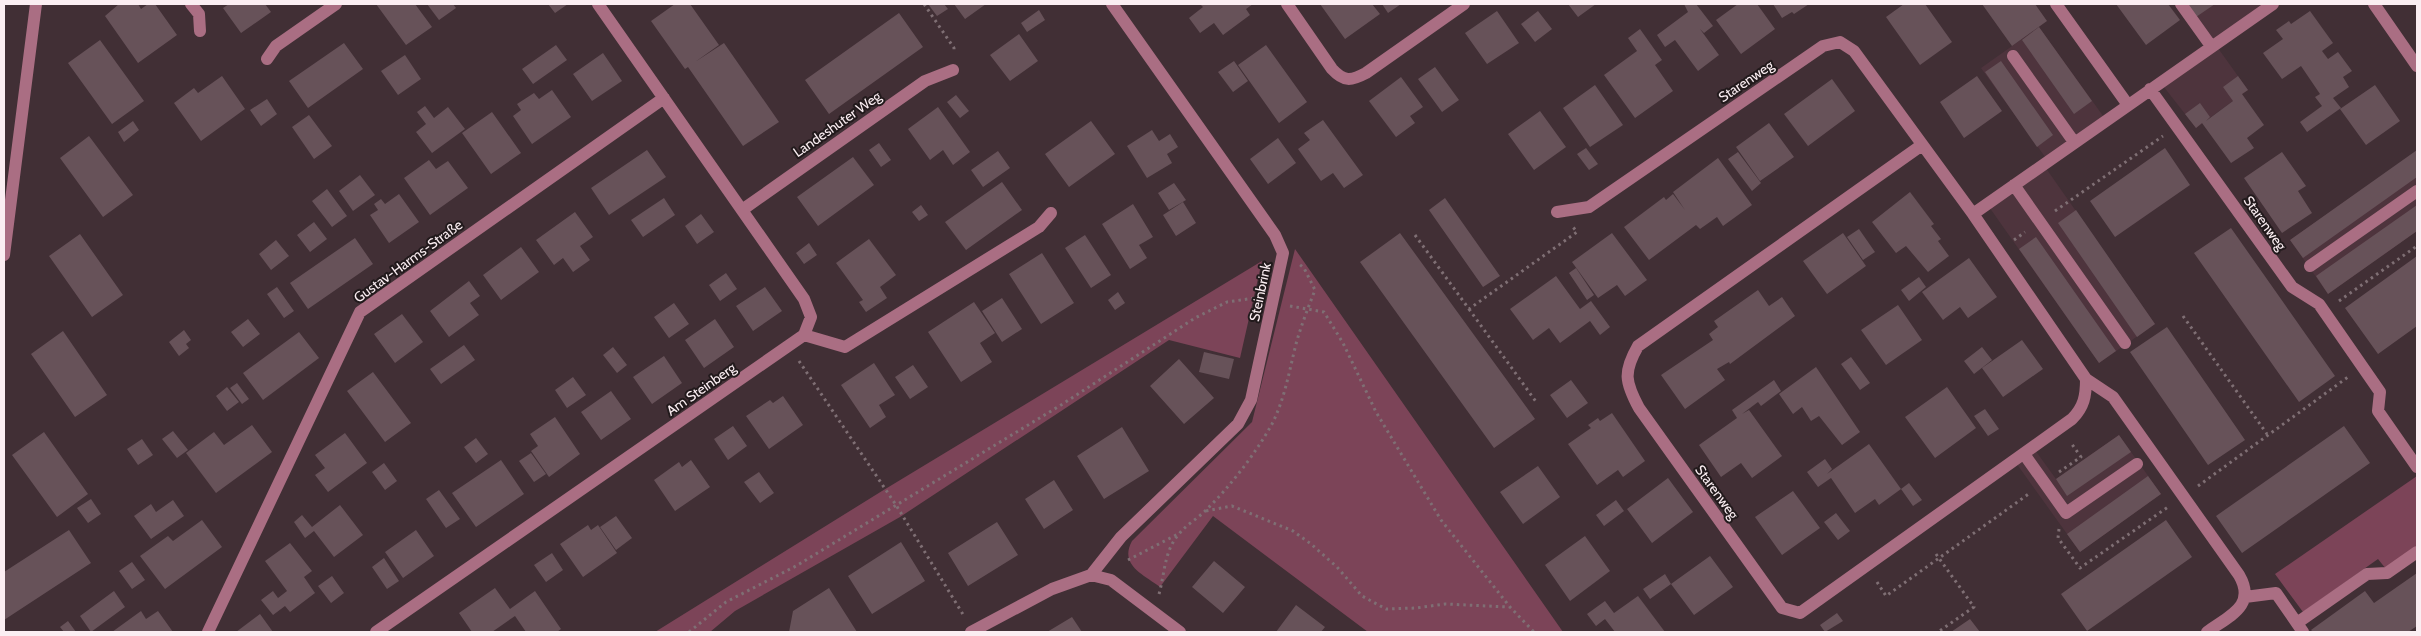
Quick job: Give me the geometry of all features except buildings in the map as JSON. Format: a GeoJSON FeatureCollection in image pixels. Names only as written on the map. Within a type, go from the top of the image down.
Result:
{"type":"FeatureCollection","features":[{"type":"Feature","properties":{"kind":"street"},"geometry":{"type":"LineString","coordinates":[[4,255],[36,4]]}},
{"type":"Feature","properties":{"kind":"street"},"geometry":{"type":"LineString","coordinates":[[191,4],[199,14],[200,31]]}},
{"type":"Feature","properties":{"kind":"street"},"geometry":{"type":"LineString","coordinates":[[267,59],[276,46],[336,4]]}},
{"type":"Feature","properties":{"kind":"street"},"geometry":{"type":"LineString","coordinates":[[598,4],[804,298],[811,317],[804,335],[845,347],[1039,227],[1051,213]]}},
{"type":"Feature","properties":{"kind":"street","name":"Steinbrink"},"geometry":{"type":"LineString","coordinates":[[1092,576],[1121,537],[1238,424],[1251,400],[1283,253],[1276,235],[1112,4]]}},
{"type":"Feature","properties":{"kind":"street"},"geometry":{"type":"LineString","coordinates":[[1287,4],[1332,68],[1339,76],[1347,80],[1355,79],[1366,73],[1464,4]]}},
{"type":"Feature","properties":{"kind":"street"},"geometry":{"type":"LineString","coordinates":[[2056,4],[2128,105]]}},
{"type":"Feature","properties":{"kind":"street"},"geometry":{"type":"LineString","coordinates":[[2181,4],[2211,46]]}},
{"type":"Feature","properties":{"kind":"street"},"geometry":{"type":"LineString","coordinates":[[1972,214],[2273,4]]}},
{"type":"Feature","properties":{"kind":"street"},"geometry":{"type":"LineString","coordinates":[[2374,4],[2417,66]]}},
{"type":"Feature","properties":{"kind":"street","name":"Starenweg"},"geometry":{"type":"LineString","coordinates":[[1559,212],[1589,207],[1823,46],[1840,42],[1854,51],[1972,214],[2086,379],[2114,397],[2239,575],[2245,585],[2245,597]]}},
{"type":"Feature","properties":{"kind":"street"},"geometry":{"type":"LineString","coordinates":[[2013,56],[2074,142]]}},
{"type":"Feature","properties":{"kind":"street","name":"Landeshuter Weg"},"geometry":{"type":"LineString","coordinates":[[742,210],[925,81],[953,70]]}},
{"type":"Feature","properties":{"kind":"street","name":"Starenweg"},"geometry":{"type":"LineString","coordinates":[[2150,89],[2292,287],[2319,304],[2325,312],[2380,392],[2378,411],[2417,467]]}},
{"type":"Feature","properties":{"kind":"street","name":"Gustav-Harms-Straße"},"geometry":{"type":"LineString","coordinates":[[208,632],[360,312],[664,98]]}},
{"type":"Feature","properties":{"kind":"street","name":"Starenweg"},"geometry":{"type":"LineString","coordinates":[[1922,145],[1638,346],[1628,363],[1627,381],[1639,408],[1782,608],[1800,613],[2072,419],[2084,401],[2086,379]]}},
{"type":"Feature","properties":{"kind":"street"},"geometry":{"type":"LineString","coordinates":[[2014,185],[2125,344]]}},
{"type":"Feature","properties":{"kind":"street"},"geometry":{"type":"LineString","coordinates":[[2310,266],[2417,191]]}},
{"type":"Feature","properties":{"kind":"street","name":"Am Steinberg"},"geometry":{"type":"LineString","coordinates":[[376,632],[804,335]]}},
{"type":"Feature","properties":{"kind":"street"},"geometry":{"type":"LineString","coordinates":[[2024,454],[2066,513],[2137,464]]}},
{"type":"Feature","properties":{"kind":"street"},"geometry":{"type":"LineString","coordinates":[[2207,632],[2242,608],[2245,597],[2276,593],[2300,627],[2366,574],[2387,573],[2417,552]]}},
{"type":"Feature","properties":{"kind":"street"},"geometry":{"type":"LineString","coordinates":[[972,632],[1052,589],[1092,576],[1110,580],[1180,632]]}},
{"type":"Feature","properties":{"kind":"path"},"geometry":{"type":"LineString","coordinates":[[924,4],[954,48],[953,70]]}},
{"type":"Feature","properties":{"kind":"path"},"geometry":{"type":"LineString","coordinates":[[2009,243],[2178,126]]}},
{"type":"Feature","properties":{"kind":"path"},"geometry":{"type":"LineString","coordinates":[[1469,309],[1577,232],[1559,212]]}},
{"type":"Feature","properties":{"kind":"path"},"geometry":{"type":"LineString","coordinates":[[1415,236],[1537,403]]}},
{"type":"Feature","properties":{"kind":"path"},"geometry":{"type":"LineString","coordinates":[[2325,312],[2417,246]]}},
{"type":"Feature","properties":{"kind":"path"},"geometry":{"type":"LineString","coordinates":[[1122,563],[1179,534],[1205,511],[1235,477],[1271,424],[1291,373],[1296,344],[1315,290],[1304,268],[1283,253]]}},
{"type":"Feature","properties":{"kind":"path"},"geometry":{"type":"LineString","coordinates":[[689,632],[726,602],[796,566],[1061,405],[1195,318],[1227,302],[1254,298],[1324,312],[1343,343],[1376,412],[1441,520],[1510,607],[1534,632]]}},
{"type":"Feature","properties":{"kind":"path"},"geometry":{"type":"LineString","coordinates":[[2183,316],[2267,434]]}},
{"type":"Feature","properties":{"kind":"path"},"geometry":{"type":"LineString","coordinates":[[789,346],[896,505],[972,632]]}},
{"type":"Feature","properties":{"kind":"path"},"geometry":{"type":"LineString","coordinates":[[2066,513],[2060,525],[2058,538],[2080,568],[2184,496],[2363,366]]}},
{"type":"Feature","properties":{"kind":"path"},"geometry":{"type":"LineString","coordinates":[[1873,576],[1886,596],[2081,457],[2070,441]]}},
{"type":"Feature","properties":{"kind":"path"},"geometry":{"type":"LineString","coordinates":[[1205,511],[1232,506],[1293,531],[1337,567],[1362,596],[1386,609],[1453,604],[1510,607]]}},
{"type":"Feature","properties":{"kind":"path"},"geometry":{"type":"LineString","coordinates":[[1153,612],[1164,578],[1166,557],[1179,534]]}},
{"type":"Feature","properties":{"kind":"path"},"geometry":{"type":"LineString","coordinates":[[1936,554],[1974,607],[1938,632]]}},
{"type":"Feature","properties":{"kind":"shaded area"},"geometry":{"type":"Polygon","coordinates":[[[2187,4],[2272,4],[2215,44],[2248,90],[2196,128],[2160,82],[2214,44],[2187,4]]]}},
{"type":"Feature","properties":{"kind":"shaded area"},"geometry":{"type":"Polygon","coordinates":[[[2039,27],[2106,120],[2048,161],[1981,68],[2039,27]]]}},
{"type":"Feature","properties":{"kind":"shaded area"},"geometry":{"type":"Polygon","coordinates":[[[2417,151],[2417,231],[2328,294],[2290,240],[2417,151]]]}},
{"type":"Feature","properties":{"kind":"shaded area"},"geometry":{"type":"Polygon","coordinates":[[[2043,164],[2155,324],[2099,363],[1987,204],[2043,164]]]}},
{"type":"Feature","properties":{"kind":"shaded area"},"geometry":{"type":"Polygon","coordinates":[[[1295,249],[1563,632],[1368,632],[1213,516],[1160,587],[1140,573],[1131,563],[1128,556],[1132,541],[1252,422],[1295,249]]]}},
{"type":"Feature","properties":{"kind":"shaded area"},"geometry":{"type":"Polygon","coordinates":[[[1262,261],[1240,358],[1169,340],[900,517],[735,611],[710,632],[655,632],[882,491],[1262,261]]]}},
{"type":"Feature","properties":{"kind":"shaded area"},"geometry":{"type":"Polygon","coordinates":[[[2119,435],[2161,494],[2080,552],[2016,463],[2035,450],[2056,479],[2119,435]]]}},
{"type":"Feature","properties":{"kind":"shaded area"},"geometry":{"type":"Polygon","coordinates":[[[2417,476],[2417,545],[2386,569],[2378,559],[2303,612],[2275,574],[2417,476]]]}}]}
